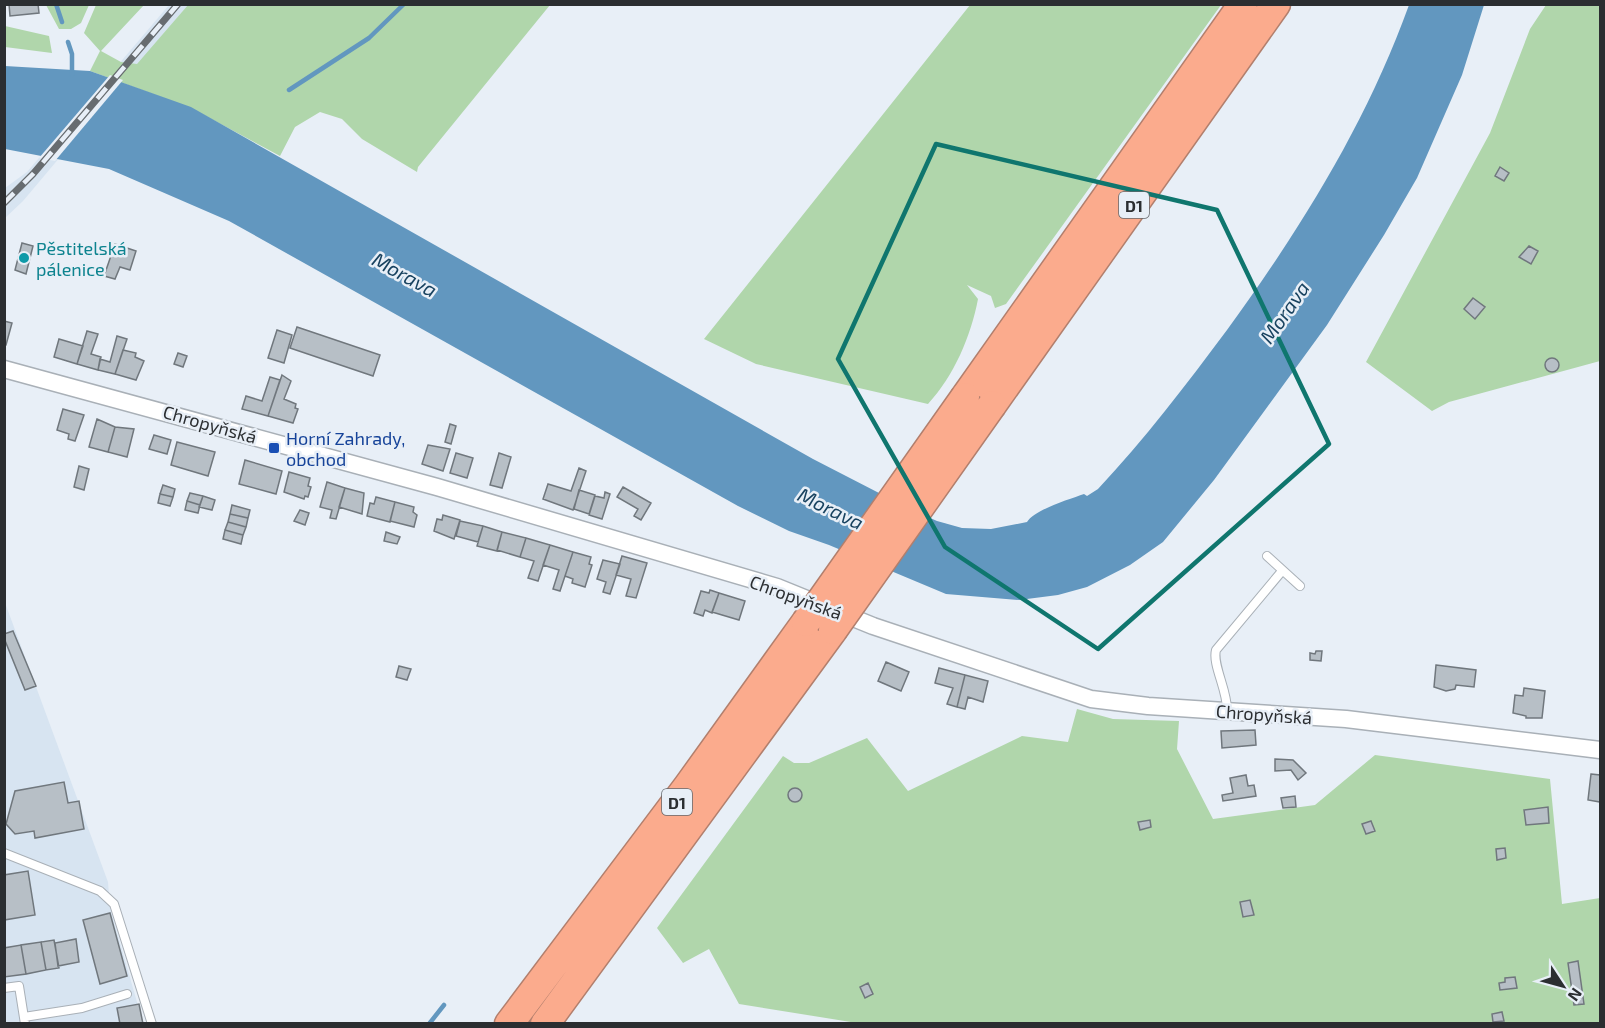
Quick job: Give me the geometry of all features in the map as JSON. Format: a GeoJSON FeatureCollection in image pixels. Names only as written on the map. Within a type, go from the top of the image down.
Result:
{"type":"FeatureCollection","features":[{"type":"Feature","properties":{"kind":"highway","name":"D1"},"geometry":{"type":"LineString","coordinates":[[509,1023],[688,786],[1243,4]]}},
{"type":"Feature","properties":{"kind":"highway","name":"D1"},"geometry":{"type":"LineString","coordinates":[[545,1023],[833,630],[1276,4]]}},
{"type":"Feature","properties":{"kind":"street","name":"Chropyňská"},"geometry":{"type":"LineString","coordinates":[[4,369],[436,487],[766,584],[873,626],[1091,699],[1346,719],[1600,750]]}},
{"type":"Feature","properties":{"kind":"lane"},"geometry":{"type":"LineString","coordinates":[[1267,556],[1300,586]]}},
{"type":"Feature","properties":{"kind":"lane"},"geometry":{"type":"LineString","coordinates":[[1227,711],[1226,690],[1216,661],[1216,650],[1282,572]]}},
{"type":"Feature","properties":{"kind":"lane"},"geometry":{"type":"LineString","coordinates":[[4,853],[100,891],[114,904],[152,1023]]}},
{"type":"Feature","properties":{"kind":"lane"},"geometry":{"type":"LineString","coordinates":[[4,988],[19,986],[24,1020],[82,1008],[127,994]]}},
{"type":"Feature","properties":{"kind":"highlighted area"},"geometry":{"type":"Polygon","coordinates":[[[936,144],[1217,210],[1329,444],[1098,649],[945,547],[838,359],[936,144]]]}},
{"type":"Feature","properties":{"kind":"shaded area"},"geometry":{"type":"Polygon","coordinates":[[[169,5],[188,5],[23,201],[5,218],[5,188],[27,172],[169,5]]]}},
{"type":"Feature","properties":{"kind":"shaded area"},"geometry":{"type":"Polygon","coordinates":[[[4,600],[108,882],[110,908],[143,1023],[5,1023],[4,600]]]}},
{"type":"Feature","properties":{"kind":"green space"},"geometry":{"type":"Polygon","coordinates":[[[46,5],[89,5],[81,23],[71,29],[59,29],[46,5]]]}},
{"type":"Feature","properties":{"kind":"green space"},"geometry":{"type":"Polygon","coordinates":[[[96,5],[144,5],[101,51],[121,62],[137,64],[188,5],[550,5],[418,167],[417,172],[362,139],[342,119],[320,112],[295,127],[280,156],[191,108],[90,71],[100,51],[84,33],[96,5]]]}},
{"type":"Feature","properties":{"kind":"green space"},"geometry":{"type":"Polygon","coordinates":[[[970,5],[1221,5],[1006,304],[995,308],[991,296],[967,285],[978,299],[971,327],[946,381],[928,404],[756,364],[704,339],[970,5]]]}},
{"type":"Feature","properties":{"kind":"green space"},"geometry":{"type":"Polygon","coordinates":[[[1546,5],[1600,5],[1600,361],[1449,402],[1432,411],[1366,362],[1490,133],[1530,29],[1546,5]]]}},
{"type":"Feature","properties":{"kind":"green space"},"geometry":{"type":"Polygon","coordinates":[[[5,26],[49,36],[52,53],[5,47],[5,26]]]}},
{"type":"Feature","properties":{"kind":"green space"},"geometry":{"type":"Polygon","coordinates":[[[1077,709],[1113,719],[1179,721],[1177,749],[1213,819],[1315,805],[1375,755],[1550,779],[1562,904],[1600,898],[1600,1023],[857,1023],[739,1004],[709,949],[683,963],[657,928],[783,756],[794,763],[809,763],[867,738],[908,791],[1022,736],[1068,742],[1077,709]]]}},
{"type":"Feature","properties":{"kind":"water","name":"Morava"},"geometry":{"type":"Polygon","coordinates":[[[1409,5],[1484,5],[1462,75],[1417,178],[1327,325],[1214,480],[1163,542],[1130,565],[1087,587],[1058,595],[1019,600],[946,594],[829,545],[789,531],[738,506],[229,221],[109,169],[5,149],[5,66],[90,71],[191,107],[813,459],[937,521],[962,528],[991,529],[1027,522],[1044,509],[1084,494],[1087,496],[1098,489],[1164,412],[1227,330],[1306,214],[1373,92],[1409,5]]]}},
{"type":"Feature","properties":{"kind":"pier"},"geometry":{"type":"Polygon","coordinates":[[[110,75],[123,80],[55,161],[39,158],[110,75]]]}},
{"type":"Feature","properties":{"kind":"building"},"geometry":{"type":"Polygon","coordinates":[[[9,4],[38,4],[39,13],[10,16],[9,4]]]}},
{"type":"Feature","properties":{"kind":"building"},"geometry":{"type":"Polygon","coordinates":[[[1500,167],[1509,173],[1504,181],[1495,176],[1500,167]]]}},
{"type":"Feature","properties":{"kind":"building","name":"Pěstitelská pálenice"},"geometry":{"type":"Polygon","coordinates":[[[22,243],[33,246],[26,274],[15,270],[22,243]]]}},
{"type":"Feature","properties":{"kind":"building"},"geometry":{"type":"Polygon","coordinates":[[[115,244],[136,251],[130,270],[120,267],[115,279],[104,276],[115,244]]]}},
{"type":"Feature","properties":{"kind":"building"},"geometry":{"type":"Polygon","coordinates":[[[1529,246],[1538,251],[1531,264],[1519,257],[1529,246]]]}},
{"type":"Feature","properties":{"kind":"building"},"geometry":{"type":"Polygon","coordinates":[[[1473,298],[1485,307],[1475,319],[1464,309],[1473,298]]]}},
{"type":"Feature","properties":{"kind":"building"},"geometry":{"type":"Polygon","coordinates":[[[4,321],[12,323],[6,345],[4,345],[4,321]]]}},
{"type":"Feature","properties":{"kind":"building"},"geometry":{"type":"Polygon","coordinates":[[[297,327],[380,355],[373,376],[290,348],[297,327]]]}},
{"type":"Feature","properties":{"kind":"building"},"geometry":{"type":"Polygon","coordinates":[[[277,330],[292,335],[284,363],[268,358],[277,330]]]}},
{"type":"Feature","properties":{"kind":"building"},"geometry":{"type":"Polygon","coordinates":[[[87,331],[98,334],[91,354],[101,357],[98,370],[77,364],[87,331]]]}},
{"type":"Feature","properties":{"kind":"building"},"geometry":{"type":"Polygon","coordinates":[[[117,336],[127,339],[115,374],[98,370],[100,359],[110,362],[117,336]]]}},
{"type":"Feature","properties":{"kind":"building"},"geometry":{"type":"Polygon","coordinates":[[[59,339],[83,346],[77,364],[54,357],[59,339]]]}},
{"type":"Feature","properties":{"kind":"building"},"geometry":{"type":"Polygon","coordinates":[[[123,350],[136,353],[135,357],[144,361],[136,380],[115,374],[123,350]]]}},
{"type":"Feature","properties":{"kind":"building"},"geometry":{"type":"Polygon","coordinates":[[[178,353],[187,356],[183,367],[174,364],[178,353]]]}},
{"type":"Feature","properties":{"kind":"building"},"geometry":{"type":"Polygon","coordinates":[[[1552,358],[1557,360],[1559,365],[1557,370],[1552,372],[1547,370],[1545,365],[1547,360],[1552,358]]]}},
{"type":"Feature","properties":{"kind":"building"},"geometry":{"type":"Polygon","coordinates":[[[282,375],[291,381],[284,399],[296,404],[295,408],[298,409],[293,423],[268,416],[282,375]]]}},
{"type":"Feature","properties":{"kind":"building"},"geometry":{"type":"Polygon","coordinates":[[[270,377],[280,380],[268,416],[242,409],[246,396],[262,401],[270,377]]]}},
{"type":"Feature","properties":{"kind":"building"},"geometry":{"type":"Polygon","coordinates":[[[63,409],[84,415],[75,441],[68,439],[69,434],[57,430],[63,409]]]}},
{"type":"Feature","properties":{"kind":"building"},"geometry":{"type":"Polygon","coordinates":[[[97,419],[115,427],[108,452],[89,447],[97,419]]]}},
{"type":"Feature","properties":{"kind":"building"},"geometry":{"type":"Polygon","coordinates":[[[450,424],[456,426],[451,444],[445,442],[450,424]]]}},
{"type":"Feature","properties":{"kind":"building"},"geometry":{"type":"Polygon","coordinates":[[[115,427],[134,429],[127,457],[108,452],[115,427]]]}},
{"type":"Feature","properties":{"kind":"building"},"geometry":{"type":"Polygon","coordinates":[[[154,435],[171,440],[167,454],[149,449],[154,435]]]}},
{"type":"Feature","properties":{"kind":"building"},"geometry":{"type":"Polygon","coordinates":[[[177,442],[215,452],[208,476],[171,465],[177,442]]]}},
{"type":"Feature","properties":{"kind":"building"},"geometry":{"type":"Polygon","coordinates":[[[428,445],[450,449],[443,471],[422,464],[428,445]]]}},
{"type":"Feature","properties":{"kind":"building"},"geometry":{"type":"Polygon","coordinates":[[[456,453],[473,458],[467,478],[450,473],[456,453]]]}},
{"type":"Feature","properties":{"kind":"building"},"geometry":{"type":"Polygon","coordinates":[[[499,453],[511,457],[502,488],[490,485],[499,453]]]}},
{"type":"Feature","properties":{"kind":"building"},"geometry":{"type":"Polygon","coordinates":[[[245,460],[282,471],[276,494],[239,484],[245,460]]]}},
{"type":"Feature","properties":{"kind":"building"},"geometry":{"type":"Polygon","coordinates":[[[79,466],[89,469],[84,490],[74,487],[79,466]]]}},
{"type":"Feature","properties":{"kind":"building"},"geometry":{"type":"Polygon","coordinates":[[[579,468],[586,471],[573,510],[543,499],[548,484],[571,491],[579,468]]]}},
{"type":"Feature","properties":{"kind":"building"},"geometry":{"type":"Polygon","coordinates":[[[289,472],[310,478],[308,486],[311,487],[308,497],[305,496],[304,499],[284,492],[289,472]]]}},
{"type":"Feature","properties":{"kind":"building"},"geometry":{"type":"Polygon","coordinates":[[[327,482],[345,488],[336,519],[330,518],[332,510],[320,507],[327,482]]]}},
{"type":"Feature","properties":{"kind":"building"},"geometry":{"type":"Polygon","coordinates":[[[163,485],[175,489],[173,497],[160,494],[163,485]]]}},
{"type":"Feature","properties":{"kind":"building"},"geometry":{"type":"Polygon","coordinates":[[[623,487],[651,503],[641,520],[634,516],[638,509],[617,497],[623,487]]]}},
{"type":"Feature","properties":{"kind":"building"},"geometry":{"type":"Polygon","coordinates":[[[345,488],[364,493],[362,514],[339,507],[345,488]]]}},
{"type":"Feature","properties":{"kind":"building"},"geometry":{"type":"Polygon","coordinates":[[[579,490],[595,495],[589,514],[574,509],[579,490]]]}},
{"type":"Feature","properties":{"kind":"building"},"geometry":{"type":"Polygon","coordinates":[[[605,492],[610,494],[602,519],[589,515],[595,496],[604,498],[605,492]]]}},
{"type":"Feature","properties":{"kind":"building"},"geometry":{"type":"Polygon","coordinates":[[[190,493],[203,496],[200,505],[187,501],[190,493]]]}},
{"type":"Feature","properties":{"kind":"building"},"geometry":{"type":"Polygon","coordinates":[[[160,494],[173,497],[170,506],[158,503],[160,494]]]}},
{"type":"Feature","properties":{"kind":"building"},"geometry":{"type":"Polygon","coordinates":[[[203,496],[215,500],[212,510],[199,507],[203,496]]]}},
{"type":"Feature","properties":{"kind":"building"},"geometry":{"type":"Polygon","coordinates":[[[376,497],[395,502],[390,522],[367,516],[370,503],[374,504],[376,497]]]}},
{"type":"Feature","properties":{"kind":"building"},"geometry":{"type":"Polygon","coordinates":[[[187,501],[200,505],[198,513],[185,510],[187,501]]]}},
{"type":"Feature","properties":{"kind":"building"},"geometry":{"type":"Polygon","coordinates":[[[395,502],[414,507],[413,512],[417,515],[414,527],[390,521],[395,502]]]}},
{"type":"Feature","properties":{"kind":"building"},"geometry":{"type":"Polygon","coordinates":[[[232,505],[250,510],[248,518],[230,514],[232,505]]]}},
{"type":"Feature","properties":{"kind":"building"},"geometry":{"type":"Polygon","coordinates":[[[300,510],[309,513],[305,525],[294,521],[300,510]]]}},
{"type":"Feature","properties":{"kind":"building"},"geometry":{"type":"Polygon","coordinates":[[[230,514],[248,518],[246,527],[228,522],[230,514]]]}},
{"type":"Feature","properties":{"kind":"building"},"geometry":{"type":"Polygon","coordinates":[[[443,515],[460,520],[454,539],[434,531],[437,519],[442,520],[443,515]]]}},
{"type":"Feature","properties":{"kind":"building"},"geometry":{"type":"Polygon","coordinates":[[[460,521],[483,526],[478,542],[456,536],[460,521]]]}},
{"type":"Feature","properties":{"kind":"building"},"geometry":{"type":"Polygon","coordinates":[[[228,522],[246,527],[243,535],[225,530],[228,522]]]}},
{"type":"Feature","properties":{"kind":"building"},"geometry":{"type":"Polygon","coordinates":[[[483,526],[502,532],[497,551],[477,546],[483,526]]]}},
{"type":"Feature","properties":{"kind":"building"},"geometry":{"type":"Polygon","coordinates":[[[225,530],[243,535],[241,544],[223,539],[225,530]]]}},
{"type":"Feature","properties":{"kind":"building"},"geometry":{"type":"Polygon","coordinates":[[[386,532],[400,537],[397,544],[384,541],[386,532]]]}},
{"type":"Feature","properties":{"kind":"building"},"geometry":{"type":"Polygon","coordinates":[[[502,532],[526,538],[520,557],[497,550],[502,532]]]}},
{"type":"Feature","properties":{"kind":"building"},"geometry":{"type":"Polygon","coordinates":[[[526,538],[550,545],[538,581],[528,578],[534,561],[520,557],[526,538]]]}},
{"type":"Feature","properties":{"kind":"building"},"geometry":{"type":"Polygon","coordinates":[[[550,545],[573,552],[560,591],[553,589],[559,570],[543,565],[550,545]]]}},
{"type":"Feature","properties":{"kind":"building"},"geometry":{"type":"Polygon","coordinates":[[[573,552],[591,557],[589,564],[592,565],[585,587],[572,583],[573,579],[565,576],[573,552]]]}},
{"type":"Feature","properties":{"kind":"building"},"geometry":{"type":"Polygon","coordinates":[[[622,556],[647,563],[636,598],[626,596],[631,579],[616,575],[622,556]]]}},
{"type":"Feature","properties":{"kind":"building"},"geometry":{"type":"Polygon","coordinates":[[[603,560],[620,564],[610,594],[603,592],[606,582],[597,579],[603,560]]]}},
{"type":"Feature","properties":{"kind":"building"},"geometry":{"type":"Polygon","coordinates":[[[710,590],[719,593],[712,613],[705,610],[703,616],[694,613],[701,591],[709,593],[710,590]]]}},
{"type":"Feature","properties":{"kind":"building"},"geometry":{"type":"Polygon","coordinates":[[[719,593],[745,601],[739,620],[712,612],[719,593]]]}},
{"type":"Feature","properties":{"kind":"building"},"geometry":{"type":"Polygon","coordinates":[[[13,631],[36,686],[25,690],[4,638],[4,634],[13,631]]]}},
{"type":"Feature","properties":{"kind":"building"},"geometry":{"type":"Polygon","coordinates":[[[1316,651],[1322,651],[1321,661],[1310,660],[1310,653],[1315,654],[1316,651]]]}},
{"type":"Feature","properties":{"kind":"building"},"geometry":{"type":"Polygon","coordinates":[[[886,662],[909,672],[901,691],[878,681],[886,662]]]}},
{"type":"Feature","properties":{"kind":"building"},"geometry":{"type":"Polygon","coordinates":[[[1436,665],[1476,670],[1474,687],[1456,685],[1455,689],[1446,691],[1434,687],[1436,665]]]}},
{"type":"Feature","properties":{"kind":"building"},"geometry":{"type":"Polygon","coordinates":[[[399,666],[411,669],[407,680],[396,677],[399,666]]]}},
{"type":"Feature","properties":{"kind":"building"},"geometry":{"type":"Polygon","coordinates":[[[939,668],[965,675],[957,707],[947,704],[953,688],[935,683],[939,668]]]}},
{"type":"Feature","properties":{"kind":"building"},"geometry":{"type":"Polygon","coordinates":[[[965,675],[988,681],[983,702],[968,697],[965,709],[957,707],[965,675]]]}},
{"type":"Feature","properties":{"kind":"building"},"geometry":{"type":"Polygon","coordinates":[[[1524,688],[1545,691],[1542,718],[1526,718],[1526,716],[1513,713],[1515,695],[1523,696],[1524,688]]]}},
{"type":"Feature","properties":{"kind":"building"},"geometry":{"type":"Polygon","coordinates":[[[1255,730],[1256,745],[1222,748],[1221,731],[1255,730]]]}},
{"type":"Feature","properties":{"kind":"building"},"geometry":{"type":"Polygon","coordinates":[[[1275,759],[1293,760],[1306,773],[1298,780],[1291,770],[1275,771],[1275,759]]]}},
{"type":"Feature","properties":{"kind":"building"},"geometry":{"type":"Polygon","coordinates":[[[1591,774],[1600,775],[1600,802],[1588,800],[1591,774]]]}},
{"type":"Feature","properties":{"kind":"building"},"geometry":{"type":"Polygon","coordinates":[[[1246,775],[1248,786],[1254,785],[1256,796],[1223,801],[1222,795],[1233,793],[1230,778],[1246,775]]]}},
{"type":"Feature","properties":{"kind":"building"},"geometry":{"type":"Polygon","coordinates":[[[64,782],[68,803],[79,801],[84,829],[35,838],[34,831],[15,834],[6,824],[15,791],[64,782]]]}},
{"type":"Feature","properties":{"kind":"building"},"geometry":{"type":"Polygon","coordinates":[[[795,788],[800,790],[802,795],[800,800],[795,802],[790,800],[788,795],[790,790],[795,788]]]}},
{"type":"Feature","properties":{"kind":"building"},"geometry":{"type":"Polygon","coordinates":[[[1295,796],[1296,807],[1283,808],[1281,798],[1295,796]]]}},
{"type":"Feature","properties":{"kind":"building"},"geometry":{"type":"Polygon","coordinates":[[[1548,807],[1549,823],[1526,825],[1524,810],[1548,807]]]}},
{"type":"Feature","properties":{"kind":"building"},"geometry":{"type":"Polygon","coordinates":[[[1150,820],[1151,827],[1140,830],[1138,822],[1150,820]]]}},
{"type":"Feature","properties":{"kind":"building"},"geometry":{"type":"Polygon","coordinates":[[[1371,821],[1375,831],[1366,834],[1362,824],[1371,821]]]}},
{"type":"Feature","properties":{"kind":"building"},"geometry":{"type":"Polygon","coordinates":[[[1505,848],[1506,858],[1497,860],[1496,849],[1505,848]]]}},
{"type":"Feature","properties":{"kind":"building"},"geometry":{"type":"Polygon","coordinates":[[[28,871],[35,915],[4,920],[4,875],[28,871]]]}},
{"type":"Feature","properties":{"kind":"building"},"geometry":{"type":"Polygon","coordinates":[[[1250,900],[1254,915],[1243,917],[1240,902],[1250,900]]]}},
{"type":"Feature","properties":{"kind":"building"},"geometry":{"type":"Polygon","coordinates":[[[110,913],[127,976],[100,984],[83,920],[110,913]]]}},
{"type":"Feature","properties":{"kind":"building"},"geometry":{"type":"Polygon","coordinates":[[[76,939],[79,962],[58,966],[55,943],[76,939]]]}},
{"type":"Feature","properties":{"kind":"building"},"geometry":{"type":"Polygon","coordinates":[[[54,940],[59,968],[46,970],[41,942],[54,940]]]}},
{"type":"Feature","properties":{"kind":"building"},"geometry":{"type":"Polygon","coordinates":[[[41,942],[46,970],[26,974],[21,945],[41,942]]]}},
{"type":"Feature","properties":{"kind":"building"},"geometry":{"type":"Polygon","coordinates":[[[21,945],[26,974],[4,977],[4,948],[21,945]]]}},
{"type":"Feature","properties":{"kind":"building"},"geometry":{"type":"Polygon","coordinates":[[[1578,961],[1584,1004],[1574,1005],[1568,963],[1578,961]]]}},
{"type":"Feature","properties":{"kind":"building"},"geometry":{"type":"Polygon","coordinates":[[[1515,977],[1517,988],[1500,990],[1499,983],[1505,982],[1505,978],[1515,977]]]}},
{"type":"Feature","properties":{"kind":"building"},"geometry":{"type":"Polygon","coordinates":[[[868,983],[873,994],[865,998],[860,987],[868,983]]]}},
{"type":"Feature","properties":{"kind":"building"},"geometry":{"type":"Polygon","coordinates":[[[139,1004],[143,1024],[120,1024],[117,1008],[139,1004]]]}},
{"type":"Feature","properties":{"kind":"building"},"geometry":{"type":"Polygon","coordinates":[[[1502,1012],[1504,1021],[1493,1022],[1492,1014],[1502,1012]]]}},
{"type":"Feature","properties":{"kind":"waterway"},"geometry":{"type":"LineString","coordinates":[[56,4],[62,22]]}},
{"type":"Feature","properties":{"kind":"waterway"},"geometry":{"type":"LineString","coordinates":[[289,90],[369,38],[404,4]]}},
{"type":"Feature","properties":{"kind":"waterway"},"geometry":{"type":"LineString","coordinates":[[68,42],[72,54],[72,75]]}},
{"type":"Feature","properties":{"kind":"waterway"},"geometry":{"type":"LineString","coordinates":[[429,1024],[444,1005]]}},
{"type":"Feature","properties":{"kind":"railway"},"geometry":{"type":"LineString","coordinates":[[4,203],[33,174],[178,4]]}},
{"type":"Feature","properties":{"kind":"place","name":"Pěstitelská pálenice"},"geometry":{"type":"Point","coordinates":[24,258]}},
{"type":"Feature","properties":{"kind":"place","name":"Horní Zahrady, obchod"},"geometry":{"type":"Point","coordinates":[274,448]}}]}
